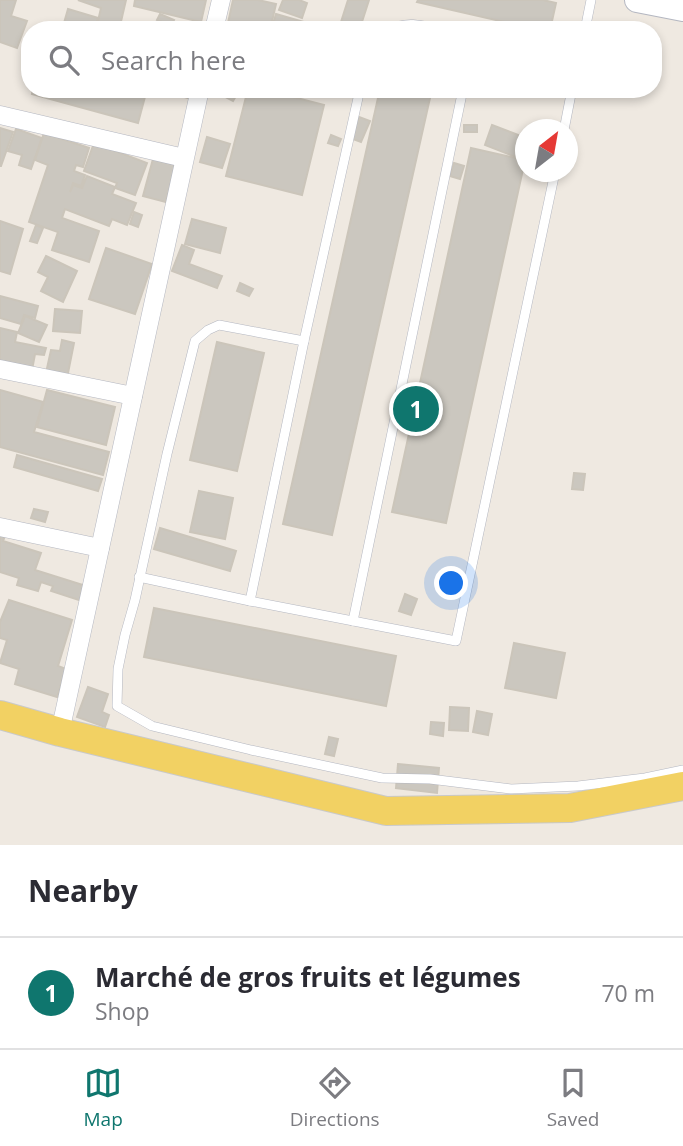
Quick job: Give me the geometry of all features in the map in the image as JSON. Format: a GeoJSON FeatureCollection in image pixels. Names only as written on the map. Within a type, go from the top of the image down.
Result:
{"type":"FeatureCollection","features":[{"type":"Feature","properties":{"kind":"main road"},"geometry":{"type":"LineString","coordinates":[[637,0],[683,9]]}},
{"type":"Feature","properties":{"kind":"main road"},"geometry":{"type":"LineString","coordinates":[[0,715],[386,811],[570,808],[683,786]]}},
{"type":"Feature","properties":{"kind":"street"},"geometry":{"type":"LineString","coordinates":[[216,21],[222,0]]}},
{"type":"Feature","properties":{"kind":"street"},"geometry":{"type":"LineString","coordinates":[[60,732],[198,98]]}},
{"type":"Feature","properties":{"kind":"street"},"geometry":{"type":"LineString","coordinates":[[0,115],[184,158]]}},
{"type":"Feature","properties":{"kind":"street"},"geometry":{"type":"LineString","coordinates":[[0,369],[133,397]]}},
{"type":"Feature","properties":{"kind":"street"},"geometry":{"type":"LineString","coordinates":[[0,527],[100,548]]}},
{"type":"Feature","properties":{"kind":"lane"},"geometry":{"type":"LineString","coordinates":[[587,21],[591,0]]}},
{"type":"Feature","properties":{"kind":"lane"},"geometry":{"type":"LineString","coordinates":[[250,601],[358,98]]}},
{"type":"Feature","properties":{"kind":"lane"},"geometry":{"type":"LineString","coordinates":[[353,621],[461,98]]}},
{"type":"Feature","properties":{"kind":"lane"},"geometry":{"type":"LineString","coordinates":[[566,119],[570,98]]}},
{"type":"Feature","properties":{"kind":"lane"},"geometry":{"type":"LineString","coordinates":[[139,577],[456,641],[553,182]]}},
{"type":"Feature","properties":{"kind":"lane"},"geometry":{"type":"LineString","coordinates":[[304,341],[219,325],[195,341],[118,669],[117,706],[152,726],[382,778],[430,779],[511,789],[578,786],[645,778],[683,770]]}},
{"type":"Feature","properties":{"kind":"building"},"geometry":{"type":"Polygon","coordinates":[[[0,0],[16,0],[11,16],[27,21],[21,21],[21,37],[17,48],[0,42],[0,0]]]}},
{"type":"Feature","properties":{"kind":"building"},"geometry":{"type":"Polygon","coordinates":[[[78,0],[126,0],[121,21],[98,21],[101,8],[78,0]]]}},
{"type":"Feature","properties":{"kind":"building"},"geometry":{"type":"Polygon","coordinates":[[[135,0],[206,0],[201,21],[134,6],[135,0]]]}},
{"type":"Feature","properties":{"kind":"building"},"geometry":{"type":"Polygon","coordinates":[[[233,0],[258,0],[276,4],[272,21],[228,21],[233,0]]]}},
{"type":"Feature","properties":{"kind":"building"},"geometry":{"type":"Polygon","coordinates":[[[283,0],[307,3],[302,18],[279,10],[283,0]]]}},
{"type":"Feature","properties":{"kind":"building"},"geometry":{"type":"Polygon","coordinates":[[[348,0],[369,0],[362,21],[341,21],[348,0]]]}},
{"type":"Feature","properties":{"kind":"building"},"geometry":{"type":"Polygon","coordinates":[[[543,0],[556,3],[552,21],[500,21],[417,2],[543,0]]]}},
{"type":"Feature","properties":{"kind":"building"},"geometry":{"type":"Polygon","coordinates":[[[68,9],[98,18],[97,21],[65,21],[68,9]]]}},
{"type":"Feature","properties":{"kind":"building"},"geometry":{"type":"Polygon","coordinates":[[[160,14],[174,20],[159,21],[157,20],[160,14]]]}},
{"type":"Feature","properties":{"kind":"building"},"geometry":{"type":"Polygon","coordinates":[[[276,14],[300,21],[274,21],[276,14]]]}},
{"type":"Feature","properties":{"kind":"building"},"geometry":{"type":"Polygon","coordinates":[[[47,98],[145,98],[138,123],[47,98]]]}},
{"type":"Feature","properties":{"kind":"building"},"geometry":{"type":"Polygon","coordinates":[[[246,98],[297,98],[324,105],[302,195],[226,176],[246,98]]]}},
{"type":"Feature","properties":{"kind":"building"},"geometry":{"type":"Polygon","coordinates":[[[378,98],[430,98],[332,535],[283,524],[378,98]]]}},
{"type":"Feature","properties":{"kind":"building"},"geometry":{"type":"Polygon","coordinates":[[[359,117],[370,121],[361,142],[350,138],[359,117]]]}},
{"type":"Feature","properties":{"kind":"building"},"geometry":{"type":"Polygon","coordinates":[[[464,125],[477,125],[477,132],[464,132],[464,125]]]}},
{"type":"Feature","properties":{"kind":"building"},"geometry":{"type":"Polygon","coordinates":[[[492,125],[515,134],[515,157],[485,145],[492,125]]]}},
{"type":"Feature","properties":{"kind":"building"},"geometry":{"type":"Polygon","coordinates":[[[0,128],[13,132],[1,166],[0,166],[0,128]]]}},
{"type":"Feature","properties":{"kind":"building"},"geometry":{"type":"Polygon","coordinates":[[[16,129],[42,138],[31,169],[19,165],[22,155],[8,151],[16,129]]]}},
{"type":"Feature","properties":{"kind":"building"},"geometry":{"type":"Polygon","coordinates":[[[44,133],[89,148],[83,167],[76,165],[74,171],[85,175],[81,186],[73,183],[70,192],[73,185],[82,188],[87,176],[115,187],[112,194],[136,203],[127,225],[112,219],[109,226],[65,209],[62,218],[99,231],[89,262],[52,250],[58,232],[29,222],[48,165],[35,160],[44,133]]]}},
{"type":"Feature","properties":{"kind":"building"},"geometry":{"type":"Polygon","coordinates":[[[331,135],[341,139],[338,146],[328,143],[331,135]]]}},
{"type":"Feature","properties":{"kind":"building"},"geometry":{"type":"Polygon","coordinates":[[[207,137],[230,144],[222,168],[200,162],[207,137]]]}},
{"type":"Feature","properties":{"kind":"building"},"geometry":{"type":"Polygon","coordinates":[[[94,143],[147,163],[135,195],[115,188],[117,183],[84,171],[94,143]]]}},
{"type":"Feature","properties":{"kind":"building"},"geometry":{"type":"Polygon","coordinates":[[[471,148],[515,158],[515,182],[520,182],[446,523],[392,512],[471,148]]]}},
{"type":"Feature","properties":{"kind":"building"},"geometry":{"type":"Polygon","coordinates":[[[153,159],[176,165],[166,202],[143,196],[153,159]]]}},
{"type":"Feature","properties":{"kind":"building"},"geometry":{"type":"Polygon","coordinates":[[[454,163],[464,166],[460,179],[450,176],[454,163]]]}},
{"type":"Feature","properties":{"kind":"building"},"geometry":{"type":"Polygon","coordinates":[[[134,212],[142,215],[138,227],[130,224],[134,212]]]}},
{"type":"Feature","properties":{"kind":"building"},"geometry":{"type":"Polygon","coordinates":[[[192,219],[226,228],[220,253],[185,244],[192,219]]]}},
{"type":"Feature","properties":{"kind":"building"},"geometry":{"type":"Polygon","coordinates":[[[0,221],[23,229],[10,274],[0,271],[0,221]]]}},
{"type":"Feature","properties":{"kind":"building"},"geometry":{"type":"Polygon","coordinates":[[[36,225],[43,228],[37,243],[30,241],[36,225]]]}},
{"type":"Feature","properties":{"kind":"building"},"geometry":{"type":"Polygon","coordinates":[[[182,245],[194,250],[189,264],[222,276],[217,288],[172,271],[182,245]]]}},
{"type":"Feature","properties":{"kind":"building"},"geometry":{"type":"Polygon","coordinates":[[[106,248],[152,264],[135,314],[89,299],[106,248]]]}},
{"type":"Feature","properties":{"kind":"building"},"geometry":{"type":"Polygon","coordinates":[[[46,256],[77,271],[63,302],[41,291],[48,277],[38,272],[46,256]]]}},
{"type":"Feature","properties":{"kind":"building"},"geometry":{"type":"Polygon","coordinates":[[[240,283],[253,289],[249,296],[237,291],[240,283]]]}},
{"type":"Feature","properties":{"kind":"building"},"geometry":{"type":"Polygon","coordinates":[[[0,296],[38,306],[35,318],[24,315],[21,324],[0,318],[0,296]]]}},
{"type":"Feature","properties":{"kind":"building"},"geometry":{"type":"Polygon","coordinates":[[[55,309],[82,311],[80,333],[53,331],[55,309]]]}},
{"type":"Feature","properties":{"kind":"building"},"geometry":{"type":"Polygon","coordinates":[[[25,316],[47,325],[39,342],[18,333],[25,316]]]}},
{"type":"Feature","properties":{"kind":"building"},"geometry":{"type":"Polygon","coordinates":[[[0,328],[17,332],[15,342],[46,348],[44,355],[35,354],[32,370],[0,363],[0,328]]]}},
{"type":"Feature","properties":{"kind":"building"},"geometry":{"type":"Polygon","coordinates":[[[62,340],[74,343],[67,378],[46,373],[51,350],[60,351],[62,340]]]}},
{"type":"Feature","properties":{"kind":"building"},"geometry":{"type":"Polygon","coordinates":[[[217,342],[264,353],[237,471],[190,460],[217,342]]]}},
{"type":"Feature","properties":{"kind":"building"},"geometry":{"type":"Polygon","coordinates":[[[0,390],[43,402],[34,432],[109,452],[103,475],[0,447],[0,390]]]}},
{"type":"Feature","properties":{"kind":"building"},"geometry":{"type":"Polygon","coordinates":[[[47,390],[115,407],[106,445],[37,427],[47,390]]]}},
{"type":"Feature","properties":{"kind":"building"},"geometry":{"type":"Polygon","coordinates":[[[17,455],[102,479],[98,491],[14,467],[17,455]]]}},
{"type":"Feature","properties":{"kind":"building"},"geometry":{"type":"Polygon","coordinates":[[[574,473],[585,474],[583,490],[572,489],[574,473]]]}},
{"type":"Feature","properties":{"kind":"building"},"geometry":{"type":"Polygon","coordinates":[[[199,491],[233,498],[225,539],[190,532],[199,491]]]}},
{"type":"Feature","properties":{"kind":"building"},"geometry":{"type":"Polygon","coordinates":[[[34,509],[48,512],[45,522],[31,518],[34,509]]]}},
{"type":"Feature","properties":{"kind":"building"},"geometry":{"type":"Polygon","coordinates":[[[160,528],[236,551],[230,571],[154,549],[160,528]]]}},
{"type":"Feature","properties":{"kind":"building"},"geometry":{"type":"Polygon","coordinates":[[[0,534],[5,536],[3,541],[41,553],[35,570],[89,587],[85,602],[51,591],[53,586],[41,582],[38,591],[17,585],[19,578],[0,572],[0,534]]]}},
{"type":"Feature","properties":{"kind":"building"},"geometry":{"type":"Polygon","coordinates":[[[450,583],[460,587],[458,593],[448,588],[450,583]]]}},
{"type":"Feature","properties":{"kind":"building"},"geometry":{"type":"Polygon","coordinates":[[[405,594],[417,599],[411,615],[399,611],[405,594]]]}},
{"type":"Feature","properties":{"kind":"building"},"geometry":{"type":"Polygon","coordinates":[[[9,600],[72,620],[58,666],[66,669],[57,697],[15,684],[19,669],[0,663],[7,640],[0,638],[0,622],[9,600]]]}},
{"type":"Feature","properties":{"kind":"building"},"geometry":{"type":"Polygon","coordinates":[[[154,608],[396,656],[386,706],[144,657],[154,608]]]}},
{"type":"Feature","properties":{"kind":"building"},"geometry":{"type":"Polygon","coordinates":[[[514,643],[565,653],[556,698],[505,688],[514,643]]]}},
{"type":"Feature","properties":{"kind":"building"},"geometry":{"type":"Polygon","coordinates":[[[88,687],[108,694],[102,712],[109,715],[105,727],[77,717],[88,687]]]}},
{"type":"Feature","properties":{"kind":"building"},"geometry":{"type":"Polygon","coordinates":[[[450,707],[469,708],[468,731],[449,730],[450,707]]]}},
{"type":"Feature","properties":{"kind":"building"},"geometry":{"type":"Polygon","coordinates":[[[477,711],[492,714],[488,735],[473,732],[477,711]]]}},
{"type":"Feature","properties":{"kind":"building"},"geometry":{"type":"Polygon","coordinates":[[[431,722],[444,723],[443,736],[430,734],[431,722]]]}},
{"type":"Feature","properties":{"kind":"building"},"geometry":{"type":"Polygon","coordinates":[[[329,737],[338,739],[334,756],[325,754],[329,737]]]}},
{"type":"Feature","properties":{"kind":"building"},"geometry":{"type":"Polygon","coordinates":[[[398,764],[439,768],[437,793],[396,788],[398,764]]]}},
{"type":"Feature","properties":{"kind":"place","name":"Marché de gros fruits et légumes"},"geometry":{"type":"Point","coordinates":[416,409]}}]}
